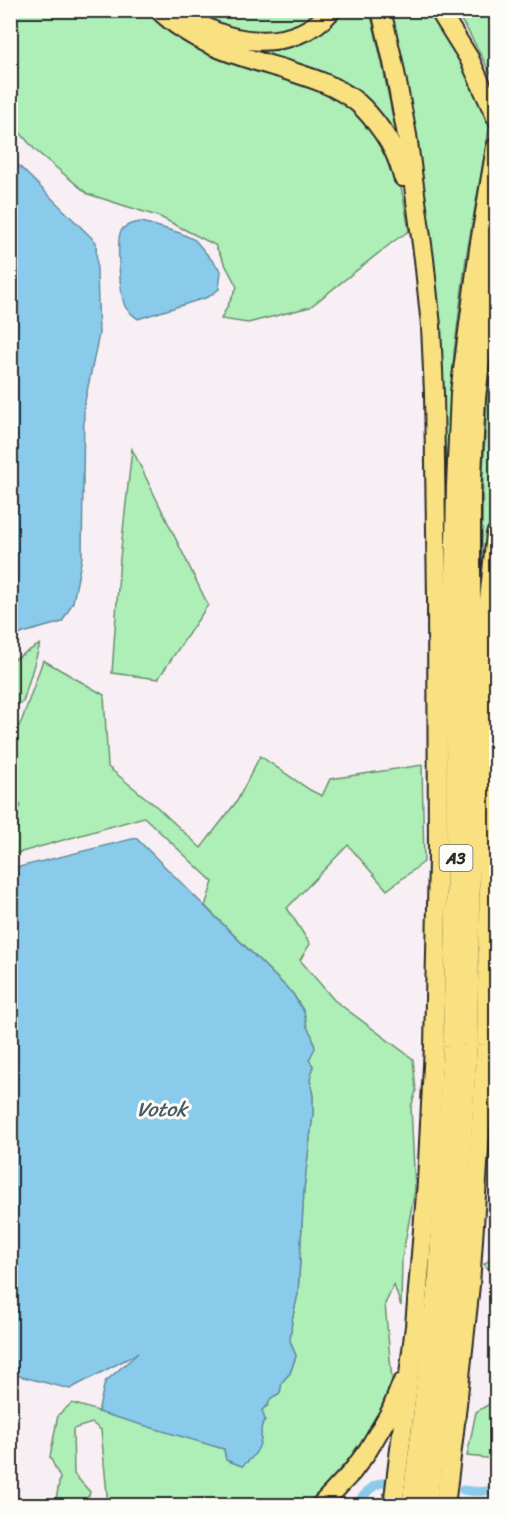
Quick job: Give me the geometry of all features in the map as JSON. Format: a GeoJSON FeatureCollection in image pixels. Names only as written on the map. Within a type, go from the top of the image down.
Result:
{"type":"FeatureCollection","features":[{"type":"Feature","properties":{"kind":"highway"},"geometry":{"type":"LineString","coordinates":[[159,10],[178,27],[202,42],[328,84],[358,104],[375,121],[399,159],[415,246],[424,259]]}},
{"type":"Feature","properties":{"kind":"highway"},"geometry":{"type":"LineString","coordinates":[[179,10],[200,25],[223,35],[268,42],[284,40],[312,28],[332,10]]}},
{"type":"Feature","properties":{"kind":"highway"},"geometry":{"type":"LineString","coordinates":[[381,10],[406,135],[431,326],[437,599],[438,861],[434,1046],[427,1182],[415,1326],[393,1506]]}},
{"type":"Feature","properties":{"kind":"highway"},"geometry":{"type":"LineString","coordinates":[[440,10],[469,58],[496,117]]}},
{"type":"Feature","properties":{"kind":"highway","name":"A3"},"geometry":{"type":"LineString","coordinates":[[411,1506],[438,1275],[452,1047],[456,867],[454,593],[460,393],[478,249],[496,147]]}},
{"type":"Feature","properties":{"kind":"highway","name":"A3"},"geometry":{"type":"LineString","coordinates":[[428,1506],[451,1306],[468,1045],[471,868],[471,494],[476,399],[496,236]]}},
{"type":"Feature","properties":{"kind":"highway"},"geometry":{"type":"LineString","coordinates":[[445,1506],[470,1285],[486,1045],[489,879],[489,600],[496,534]]}},
{"type":"Feature","properties":{"kind":"highway"},"geometry":{"type":"LineString","coordinates":[[320,1506],[352,1472],[391,1411],[402,1382],[415,1326]]}},
{"type":"Feature","properties":{"kind":"green space"},"geometry":{"type":"Polygon","coordinates":[[[10,11],[151,11],[333,94],[374,128],[398,174],[409,231],[310,307],[248,323],[221,319],[237,287],[215,245],[160,217],[88,194],[35,150],[11,122],[10,11]]]}},
{"type":"Feature","properties":{"kind":"green space"},"geometry":{"type":"Polygon","coordinates":[[[188,11],[324,11],[289,33],[237,33],[188,11]]]}},
{"type":"Feature","properties":{"kind":"green space"},"geometry":{"type":"Polygon","coordinates":[[[341,11],[370,11],[399,148],[380,116],[227,43],[333,19],[341,11]]]}},
{"type":"Feature","properties":{"kind":"green space"},"geometry":{"type":"Polygon","coordinates":[[[389,11],[430,11],[468,76],[490,124],[466,258],[454,353],[444,530],[431,242],[417,151],[389,11]]]}},
{"type":"Feature","properties":{"kind":"green space"},"geometry":{"type":"Polygon","coordinates":[[[455,11],[496,11],[496,83],[468,31],[455,11]]]}},
{"type":"Feature","properties":{"kind":"green space"},"geometry":{"type":"Polygon","coordinates":[[[496,308],[496,502],[491,529],[480,667],[483,469],[496,308]]]}},
{"type":"Feature","properties":{"kind":"green space"},"geometry":{"type":"Polygon","coordinates":[[[132,449],[208,605],[158,679],[112,673],[120,558],[132,449]]]}},
{"type":"Feature","properties":{"kind":"green space"},"geometry":{"type":"Polygon","coordinates":[[[496,596],[496,1146],[488,1145],[496,596]]]}},
{"type":"Feature","properties":{"kind":"green space"},"geometry":{"type":"Polygon","coordinates":[[[40,644],[23,702],[16,705],[11,704],[11,661],[40,644]]]}},
{"type":"Feature","properties":{"kind":"green space"},"geometry":{"type":"Polygon","coordinates":[[[43,660],[104,695],[108,767],[157,807],[201,848],[237,801],[260,756],[322,796],[330,779],[422,765],[424,862],[387,890],[348,845],[287,908],[310,944],[300,960],[334,1000],[413,1059],[416,1091],[411,1107],[415,1190],[402,1258],[401,1306],[394,1285],[385,1304],[392,1380],[375,1424],[353,1455],[307,1505],[108,1505],[101,1430],[92,1423],[73,1429],[74,1474],[90,1492],[85,1505],[55,1505],[60,1478],[50,1457],[58,1415],[72,1403],[224,1449],[226,1460],[242,1466],[261,1439],[262,1410],[268,1405],[270,1398],[280,1393],[282,1382],[290,1373],[296,1356],[290,1341],[298,1294],[304,1189],[313,1113],[310,1080],[313,1066],[309,1060],[312,1036],[307,1027],[304,1012],[293,994],[205,906],[213,882],[144,817],[11,855],[10,823],[21,806],[11,791],[11,741],[22,720],[43,660]]]}},
{"type":"Feature","properties":{"kind":"green space"},"geometry":{"type":"Polygon","coordinates":[[[496,1255],[496,1278],[484,1264],[496,1255]]]}},
{"type":"Feature","properties":{"kind":"green space"},"geometry":{"type":"Polygon","coordinates":[[[496,1400],[496,1459],[467,1456],[476,1412],[496,1400]]]}},
{"type":"Feature","properties":{"kind":"water"},"geometry":{"type":"Polygon","coordinates":[[[11,158],[96,242],[99,334],[84,406],[82,557],[73,602],[62,622],[23,633],[11,639],[11,158]]]}},
{"type":"Feature","properties":{"kind":"water"},"geometry":{"type":"Polygon","coordinates":[[[142,222],[180,233],[195,240],[221,271],[219,289],[208,297],[138,319],[130,313],[123,300],[119,268],[120,236],[125,227],[142,222]]]}},
{"type":"Feature","properties":{"kind":"water","name":"Votok"},"geometry":{"type":"Polygon","coordinates":[[[136,838],[293,994],[304,1012],[315,1048],[309,1060],[313,1066],[310,1080],[313,1113],[304,1189],[298,1294],[290,1341],[296,1356],[290,1373],[282,1382],[280,1393],[271,1398],[262,1410],[265,1420],[261,1427],[257,1451],[242,1466],[226,1460],[224,1449],[98,1412],[105,1382],[138,1353],[70,1389],[11,1374],[11,869],[136,838]]]}},
{"type":"Feature","properties":{"kind":"waterway"},"geometry":{"type":"LineString","coordinates":[[355,1506],[374,1486],[389,1482]]}},
{"type":"Feature","properties":{"kind":"waterway"},"geometry":{"type":"LineString","coordinates":[[463,1490],[480,1492],[496,1488]]}}]}
